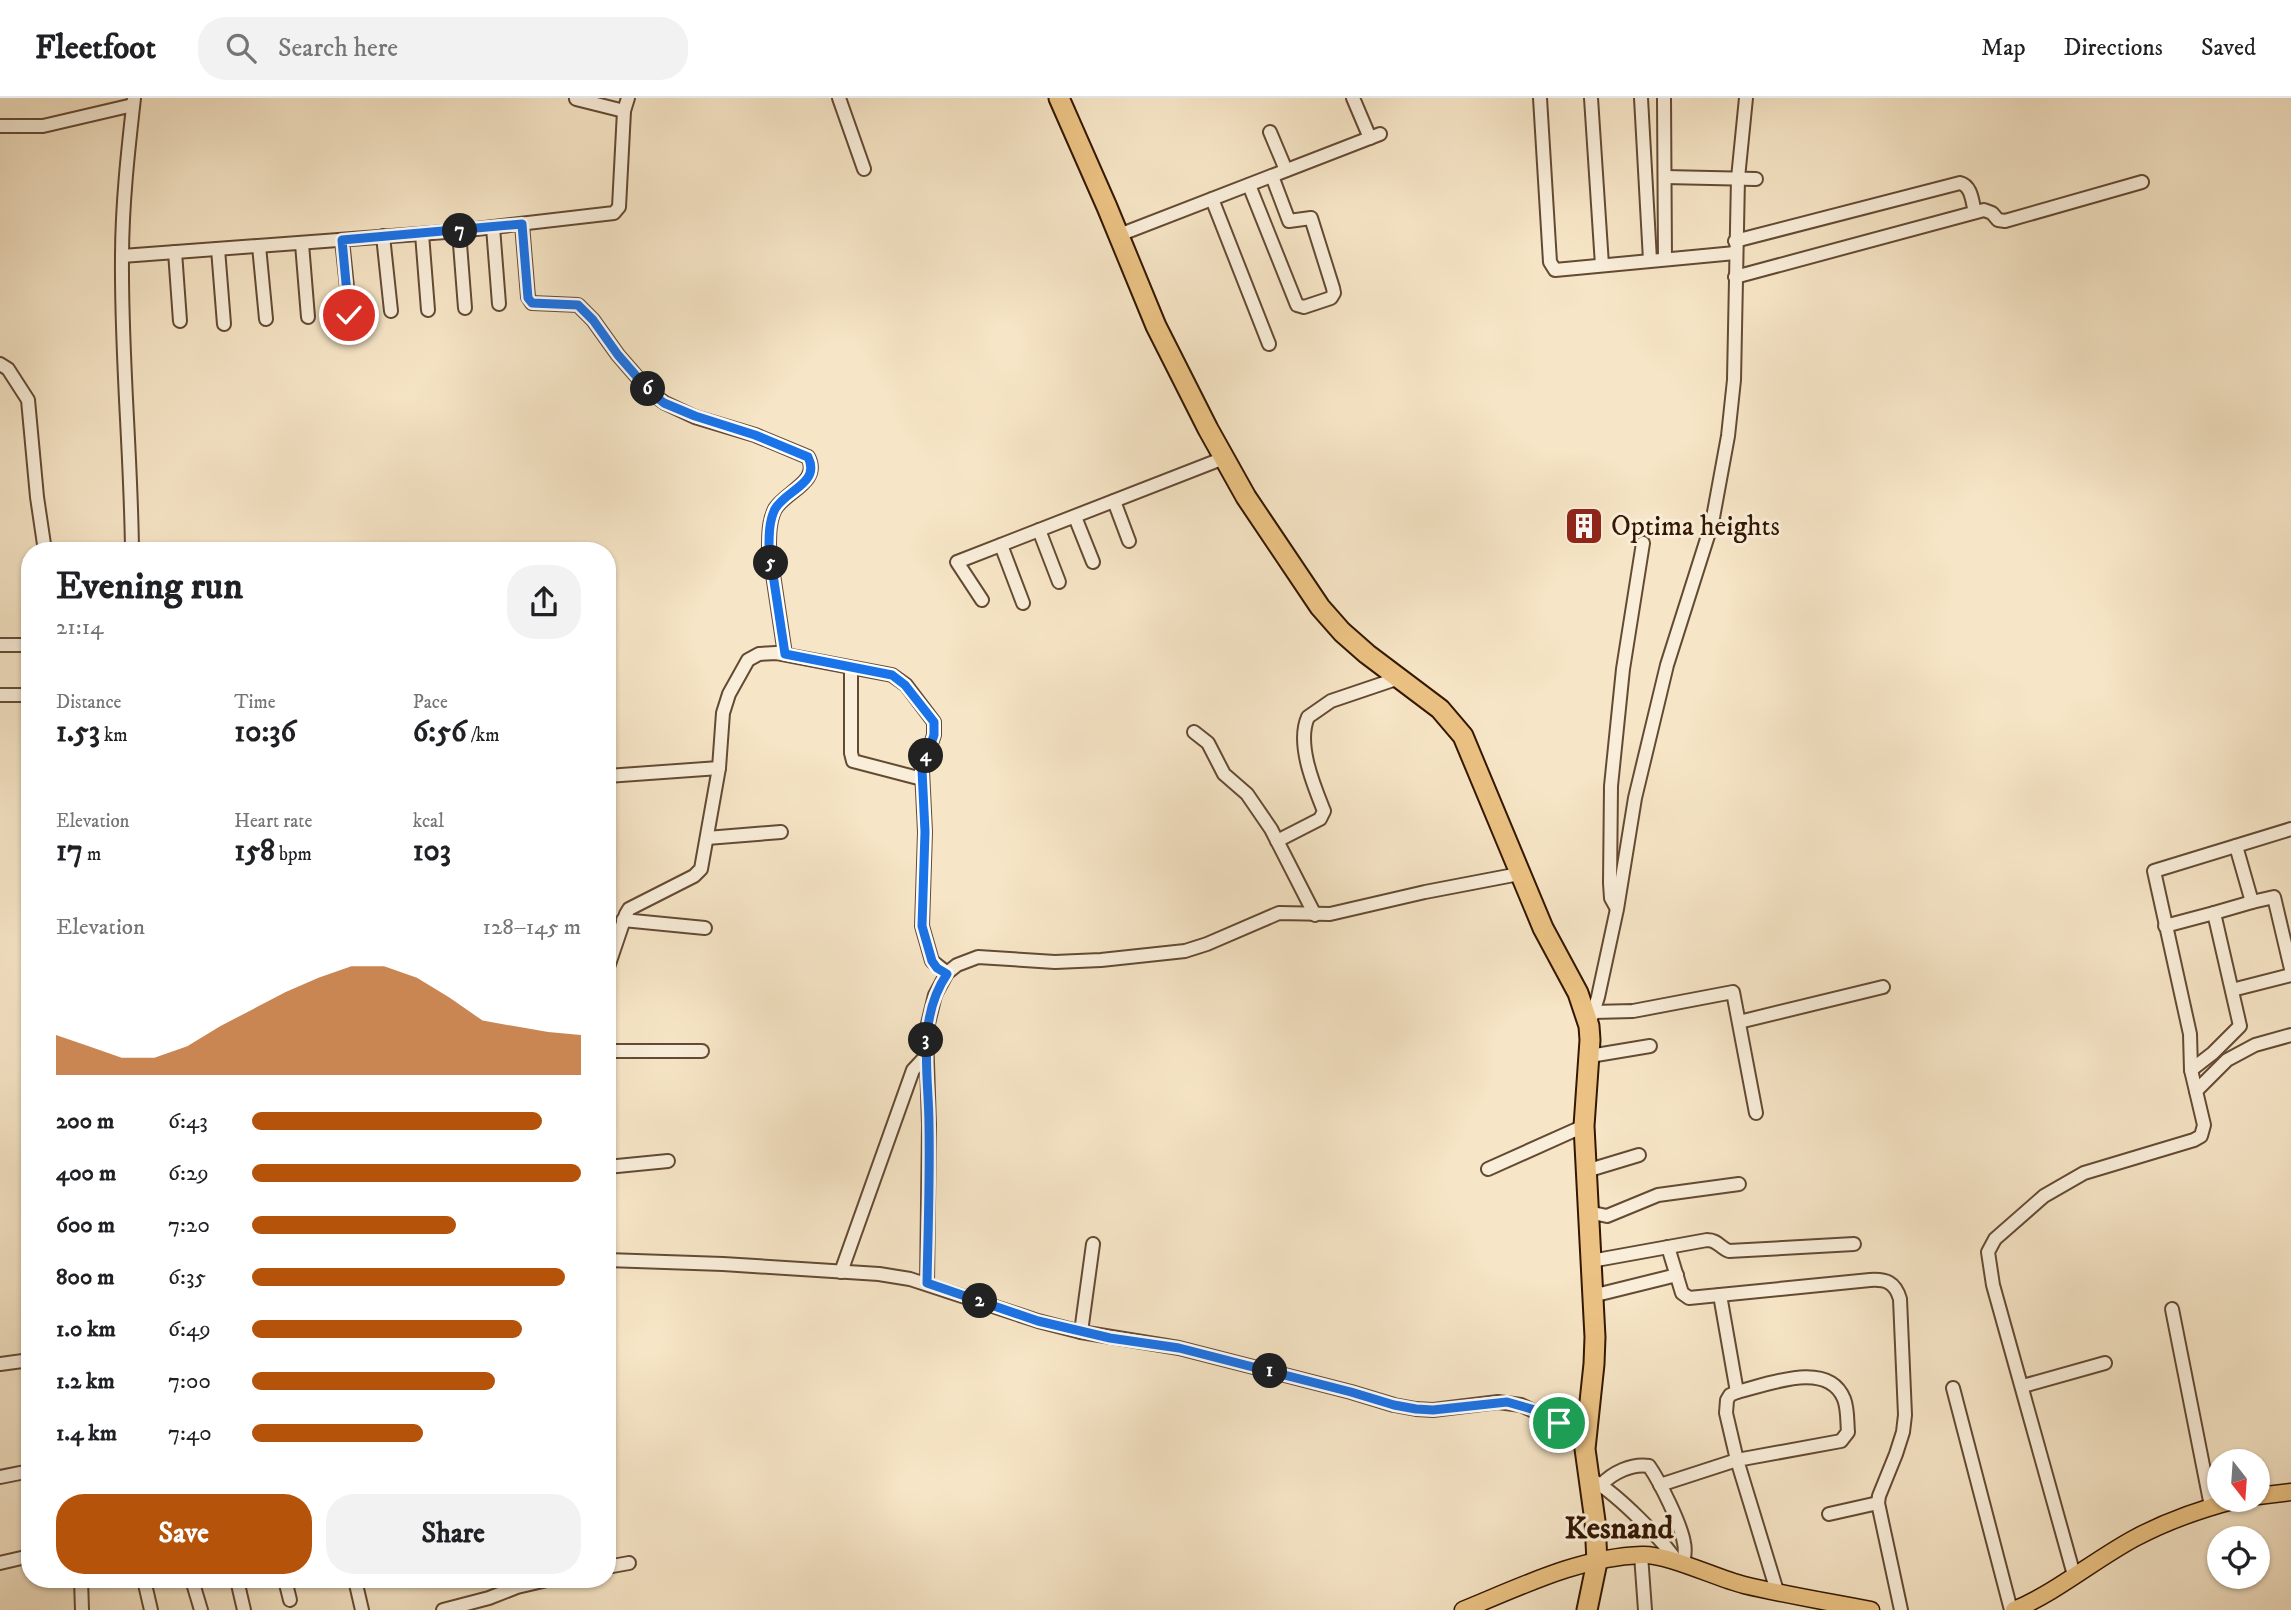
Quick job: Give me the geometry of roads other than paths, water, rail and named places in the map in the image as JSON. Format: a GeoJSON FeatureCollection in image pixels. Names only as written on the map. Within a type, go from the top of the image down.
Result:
{"type":"FeatureCollection","features":[{"type":"Feature","properties":{"kind":"highway"},"geometry":{"type":"LineString","coordinates":[[1059,98],[1156,326],[1246,497],[1321,607],[1342,632],[1440,709],[1463,736],[1543,928],[1591,1019],[1584,1126],[1594,1364],[1586,1440],[1595,1481],[1597,1562],[1587,1610]]}},
{"type":"Feature","properties":{"kind":"main road"},"geometry":{"type":"LineString","coordinates":[[2270,1495],[2291,1492]]}},
{"type":"Feature","properties":{"kind":"main road"},"geometry":{"type":"LineString","coordinates":[[2012,1610],[2033,1602],[2134,1538],[2169,1521],[2207,1507]]}},
{"type":"Feature","properties":{"kind":"main road"},"geometry":{"type":"LineString","coordinates":[[1463,1610],[1552,1574],[1597,1562],[1641,1555],[1656,1556],[1786,1598],[1871,1610]]}},
{"type":"Feature","properties":{"kind":"street"},"geometry":{"type":"LineString","coordinates":[[122,256],[459,231],[609,214],[619,207],[624,111],[628,98]]}},
{"type":"Feature","properties":{"kind":"street"},"geometry":{"type":"LineString","coordinates":[[839,98],[864,169]]}},
{"type":"Feature","properties":{"kind":"street"},"geometry":{"type":"LineString","coordinates":[[1119,235],[1375,136],[1353,98]]}},
{"type":"Feature","properties":{"kind":"street"},"geometry":{"type":"LineString","coordinates":[[1539,98],[1551,265],[1555,270],[1665,259],[1735,247],[1960,183],[1969,188],[1975,212]]}},
{"type":"Feature","properties":{"kind":"street"},"geometry":{"type":"LineString","coordinates":[[1591,98],[1602,265]]}},
{"type":"Feature","properties":{"kind":"street"},"geometry":{"type":"LineString","coordinates":[[1641,98],[1650,260]]}},
{"type":"Feature","properties":{"kind":"street"},"geometry":{"type":"LineString","coordinates":[[1664,98],[1665,259]]}},
{"type":"Feature","properties":{"kind":"street"},"geometry":{"type":"LineString","coordinates":[[1746,98],[1738,178],[1735,247],[1737,317],[1728,436],[1712,523],[1667,665],[1636,798],[1617,909],[1591,1019],[1733,992],[1756,1113]]}},
{"type":"Feature","properties":{"kind":"street"},"geometry":{"type":"LineString","coordinates":[[576,99],[596,101],[624,111]]}},
{"type":"Feature","properties":{"kind":"street"},"geometry":{"type":"LineString","coordinates":[[0,126],[43,125],[134,101],[122,256],[123,359],[132,542]]}},
{"type":"Feature","properties":{"kind":"street"},"geometry":{"type":"LineString","coordinates":[[1270,132],[1286,170]]}},
{"type":"Feature","properties":{"kind":"street"},"geometry":{"type":"LineString","coordinates":[[1249,185],[1297,305],[1304,307],[1331,298],[1334,293],[1311,218],[1289,221],[1272,176]]}},
{"type":"Feature","properties":{"kind":"street"},"geometry":{"type":"LineString","coordinates":[[1665,177],[1756,179]]}},
{"type":"Feature","properties":{"kind":"street"},"geometry":{"type":"LineString","coordinates":[[1735,277],[1975,212],[1987,210],[1998,220],[2005,221],[2142,182]]}},
{"type":"Feature","properties":{"kind":"street"},"geometry":{"type":"LineString","coordinates":[[1212,199],[1269,344]]}},
{"type":"Feature","properties":{"kind":"street"},"geometry":{"type":"LineString","coordinates":[[522,224],[528,298],[532,303],[578,305],[651,393],[664,403],[808,457],[811,474],[777,506],[769,532],[785,654]]}},
{"type":"Feature","properties":{"kind":"street"},"geometry":{"type":"LineString","coordinates":[[494,227],[499,304]]}},
{"type":"Feature","properties":{"kind":"street"},"geometry":{"type":"LineString","coordinates":[[459,231],[465,308]]}},
{"type":"Feature","properties":{"kind":"street"},"geometry":{"type":"LineString","coordinates":[[422,234],[428,310]]}},
{"type":"Feature","properties":{"kind":"street"},"geometry":{"type":"LineString","coordinates":[[383,236],[391,311]]}},
{"type":"Feature","properties":{"kind":"street"},"geometry":{"type":"LineString","coordinates":[[342,240],[349,315]]}},
{"type":"Feature","properties":{"kind":"street"},"geometry":{"type":"LineString","coordinates":[[302,244],[308,317]]}},
{"type":"Feature","properties":{"kind":"street"},"geometry":{"type":"LineString","coordinates":[[259,247],[266,319]]}},
{"type":"Feature","properties":{"kind":"street"},"geometry":{"type":"LineString","coordinates":[[218,249],[224,324]]}},
{"type":"Feature","properties":{"kind":"street"},"geometry":{"type":"LineString","coordinates":[[175,252],[180,321]]}},
{"type":"Feature","properties":{"kind":"street"},"geometry":{"type":"LineString","coordinates":[[0,364],[8,369],[28,400],[44,542]]}},
{"type":"Feature","properties":{"kind":"street"},"geometry":{"type":"LineString","coordinates":[[982,600],[957,562],[1224,458]]}},
{"type":"Feature","properties":{"kind":"street"},"geometry":{"type":"LineString","coordinates":[[1114,501],[1129,541]]}},
{"type":"Feature","properties":{"kind":"street"},"geometry":{"type":"LineString","coordinates":[[1075,517],[1093,562]]}},
{"type":"Feature","properties":{"kind":"street"},"geometry":{"type":"LineString","coordinates":[[1039,530],[1059,582]]}},
{"type":"Feature","properties":{"kind":"street"},"geometry":{"type":"LineString","coordinates":[[1617,909],[1611,898],[1610,883],[1611,786],[1623,669],[1643,543]]}},
{"type":"Feature","properties":{"kind":"street"},"geometry":{"type":"LineString","coordinates":[[1001,545],[1023,603]]}},
{"type":"Feature","properties":{"kind":"street"},"geometry":{"type":"LineString","coordinates":[[0,645],[21,645]]}},
{"type":"Feature","properties":{"kind":"street"},"geometry":{"type":"LineString","coordinates":[[616,942],[623,920],[632,907],[698,873],[703,866],[719,768],[723,713],[729,694],[748,660],[759,654],[785,654],[898,678],[934,722],[934,735],[923,763],[922,779],[925,822],[923,934],[932,961],[947,974]]}},
{"type":"Feature","properties":{"kind":"street"},"geometry":{"type":"LineString","coordinates":[[851,668],[853,761],[922,779]]}},
{"type":"Feature","properties":{"kind":"street"},"geometry":{"type":"LineString","coordinates":[[1277,841],[1320,819],[1324,811],[1308,766],[1303,735],[1308,717],[1331,701],[1399,678]]}},
{"type":"Feature","properties":{"kind":"street"},"geometry":{"type":"LineString","coordinates":[[0,695],[21,695]]}},
{"type":"Feature","properties":{"kind":"street"},"geometry":{"type":"LineString","coordinates":[[1194,732],[1208,743],[1224,774],[1247,794],[1277,841],[1315,915]]}},
{"type":"Feature","properties":{"kind":"street"},"geometry":{"type":"LineString","coordinates":[[616,775],[719,768]]}},
{"type":"Feature","properties":{"kind":"street"},"geometry":{"type":"LineString","coordinates":[[2074,1575],[1993,1285],[1988,1252],[1995,1239],[2044,1196],[2084,1173],[2201,1136],[2204,1125],[2191,1070],[2190,1034],[2154,871],[2291,829]]}},
{"type":"Feature","properties":{"kind":"street"},"geometry":{"type":"LineString","coordinates":[[707,838],[781,832]]}},
{"type":"Feature","properties":{"kind":"street"},"geometry":{"type":"LineString","coordinates":[[2236,846],[2252,902]]}},
{"type":"Feature","properties":{"kind":"street"},"geometry":{"type":"LineString","coordinates":[[927,1283],[929,1125],[926,1056],[929,1017],[935,995],[947,974],[967,959],[978,957],[1055,962],[1185,951],[1279,913],[1330,914],[1520,874]]}},
{"type":"Feature","properties":{"kind":"street"},"geometry":{"type":"LineString","coordinates":[[2165,926],[2274,897],[2291,969]]}},
{"type":"Feature","properties":{"kind":"street"},"geometry":{"type":"LineString","coordinates":[[2191,1070],[2240,1026],[2214,914]]}},
{"type":"Feature","properties":{"kind":"street"},"geometry":{"type":"LineString","coordinates":[[623,920],[705,928]]}},
{"type":"Feature","properties":{"kind":"street"},"geometry":{"type":"LineString","coordinates":[[2232,990],[2291,975]]}},
{"type":"Feature","properties":{"kind":"street"},"geometry":{"type":"LineString","coordinates":[[1739,1022],[1882,987]]}},
{"type":"Feature","properties":{"kind":"street"},"geometry":{"type":"LineString","coordinates":[[2196,1091],[2227,1060],[2255,1045],[2291,1035]]}},
{"type":"Feature","properties":{"kind":"street"},"geometry":{"type":"LineString","coordinates":[[1590,1056],[1650,1046]]}},
{"type":"Feature","properties":{"kind":"street"},"geometry":{"type":"LineString","coordinates":[[616,1051],[702,1051]]}},
{"type":"Feature","properties":{"kind":"street"},"geometry":{"type":"LineString","coordinates":[[841,1272],[913,1070],[926,1056]]}},
{"type":"Feature","properties":{"kind":"street"},"geometry":{"type":"LineString","coordinates":[[1489,1169],[1584,1126]]}},
{"type":"Feature","properties":{"kind":"street"},"geometry":{"type":"LineString","coordinates":[[1586,1171],[1639,1155]]}},
{"type":"Feature","properties":{"kind":"street"},"geometry":{"type":"LineString","coordinates":[[616,1166],[668,1161]]}},
{"type":"Feature","properties":{"kind":"street"},"geometry":{"type":"LineString","coordinates":[[1588,1212],[1607,1216],[1658,1195],[1739,1184]]}},
{"type":"Feature","properties":{"kind":"street"},"geometry":{"type":"LineString","coordinates":[[1591,1261],[1707,1240],[1717,1241],[1729,1251],[1854,1244]]}},
{"type":"Feature","properties":{"kind":"street"},"geometry":{"type":"LineString","coordinates":[[1082,1332],[1093,1244]]}},
{"type":"Feature","properties":{"kind":"street"},"geometry":{"type":"LineString","coordinates":[[1668,1247],[1682,1293],[1689,1298],[1884,1279],[1895,1286],[1900,1299],[1905,1415],[1900,1445],[1878,1503],[1900,1610]]}},
{"type":"Feature","properties":{"kind":"street"},"geometry":{"type":"LineString","coordinates":[[616,1260],[878,1274],[927,1283],[1038,1321],[1082,1332],[1179,1348],[1416,1409],[1459,1408],[1498,1402],[1521,1405],[1559,1423],[1586,1440]]}},
{"type":"Feature","properties":{"kind":"street"},"geometry":{"type":"LineString","coordinates":[[1592,1296],[1677,1275]]}},
{"type":"Feature","properties":{"kind":"street"},"geometry":{"type":"LineString","coordinates":[[1720,1295],[1737,1392]]}},
{"type":"Feature","properties":{"kind":"street"},"geometry":{"type":"LineString","coordinates":[[2172,1309],[2207,1486]]}},
{"type":"Feature","properties":{"kind":"street"},"geometry":{"type":"LineString","coordinates":[[0,1364],[21,1361]]}},
{"type":"Feature","properties":{"kind":"street"},"geometry":{"type":"LineString","coordinates":[[2022,1387],[2105,1363]]}},
{"type":"Feature","properties":{"kind":"street"},"geometry":{"type":"LineString","coordinates":[[1660,1485],[1737,1460],[1841,1441],[1848,1432],[1843,1396],[1839,1389],[1820,1378],[1799,1377],[1737,1392],[1727,1400],[1726,1413],[1737,1460],[1786,1598]]}},
{"type":"Feature","properties":{"kind":"street"},"geometry":{"type":"LineString","coordinates":[[1953,1388],[2012,1610]]}},
{"type":"Feature","properties":{"kind":"street"},"geometry":{"type":"LineString","coordinates":[[1646,1465],[1651,1468],[1683,1538],[1685,1549],[1680,1565],[1666,1548],[1595,1481],[1646,1465]]}},
{"type":"Feature","properties":{"kind":"street"},"geometry":{"type":"LineString","coordinates":[[0,1477],[21,1473]]}},
{"type":"Feature","properties":{"kind":"street"},"geometry":{"type":"LineString","coordinates":[[1829,1514],[1878,1503]]}},
{"type":"Feature","properties":{"kind":"street"},"geometry":{"type":"LineString","coordinates":[[1641,1555],[1644,1610]]}},
{"type":"Feature","properties":{"kind":"street"},"geometry":{"type":"LineString","coordinates":[[0,1563],[21,1558]]}},
{"type":"Feature","properties":{"kind":"street"},"geometry":{"type":"LineString","coordinates":[[616,1565],[629,1563]]}},
{"type":"Feature","properties":{"kind":"street"},"geometry":{"type":"LineString","coordinates":[[81,1588],[82,1610]]}},
{"type":"Feature","properties":{"kind":"street"},"geometry":{"type":"LineString","coordinates":[[147,1588],[151,1610]]}},
{"type":"Feature","properties":{"kind":"street"},"geometry":{"type":"LineString","coordinates":[[194,1588],[201,1610]]}},
{"type":"Feature","properties":{"kind":"street"},"geometry":{"type":"LineString","coordinates":[[239,1588],[244,1610]]}},
{"type":"Feature","properties":{"kind":"street"},"geometry":{"type":"LineString","coordinates":[[287,1588],[290,1600]]}},
{"type":"Feature","properties":{"kind":"street"},"geometry":{"type":"LineString","coordinates":[[357,1588],[362,1610]]}},
{"type":"Feature","properties":{"kind":"street"},"geometry":{"type":"LineString","coordinates":[[443,1610],[514,1588]]}},
{"type":"Feature","properties":{"kind":"place","name":"Optima heights"},"geometry":{"type":"Point","coordinates":[1584,526]}},
{"type":"Feature","properties":{"kind":"district","name":"Kesnand"},"geometry":{"type":"Point","coordinates":[1619,1529]}}]}
